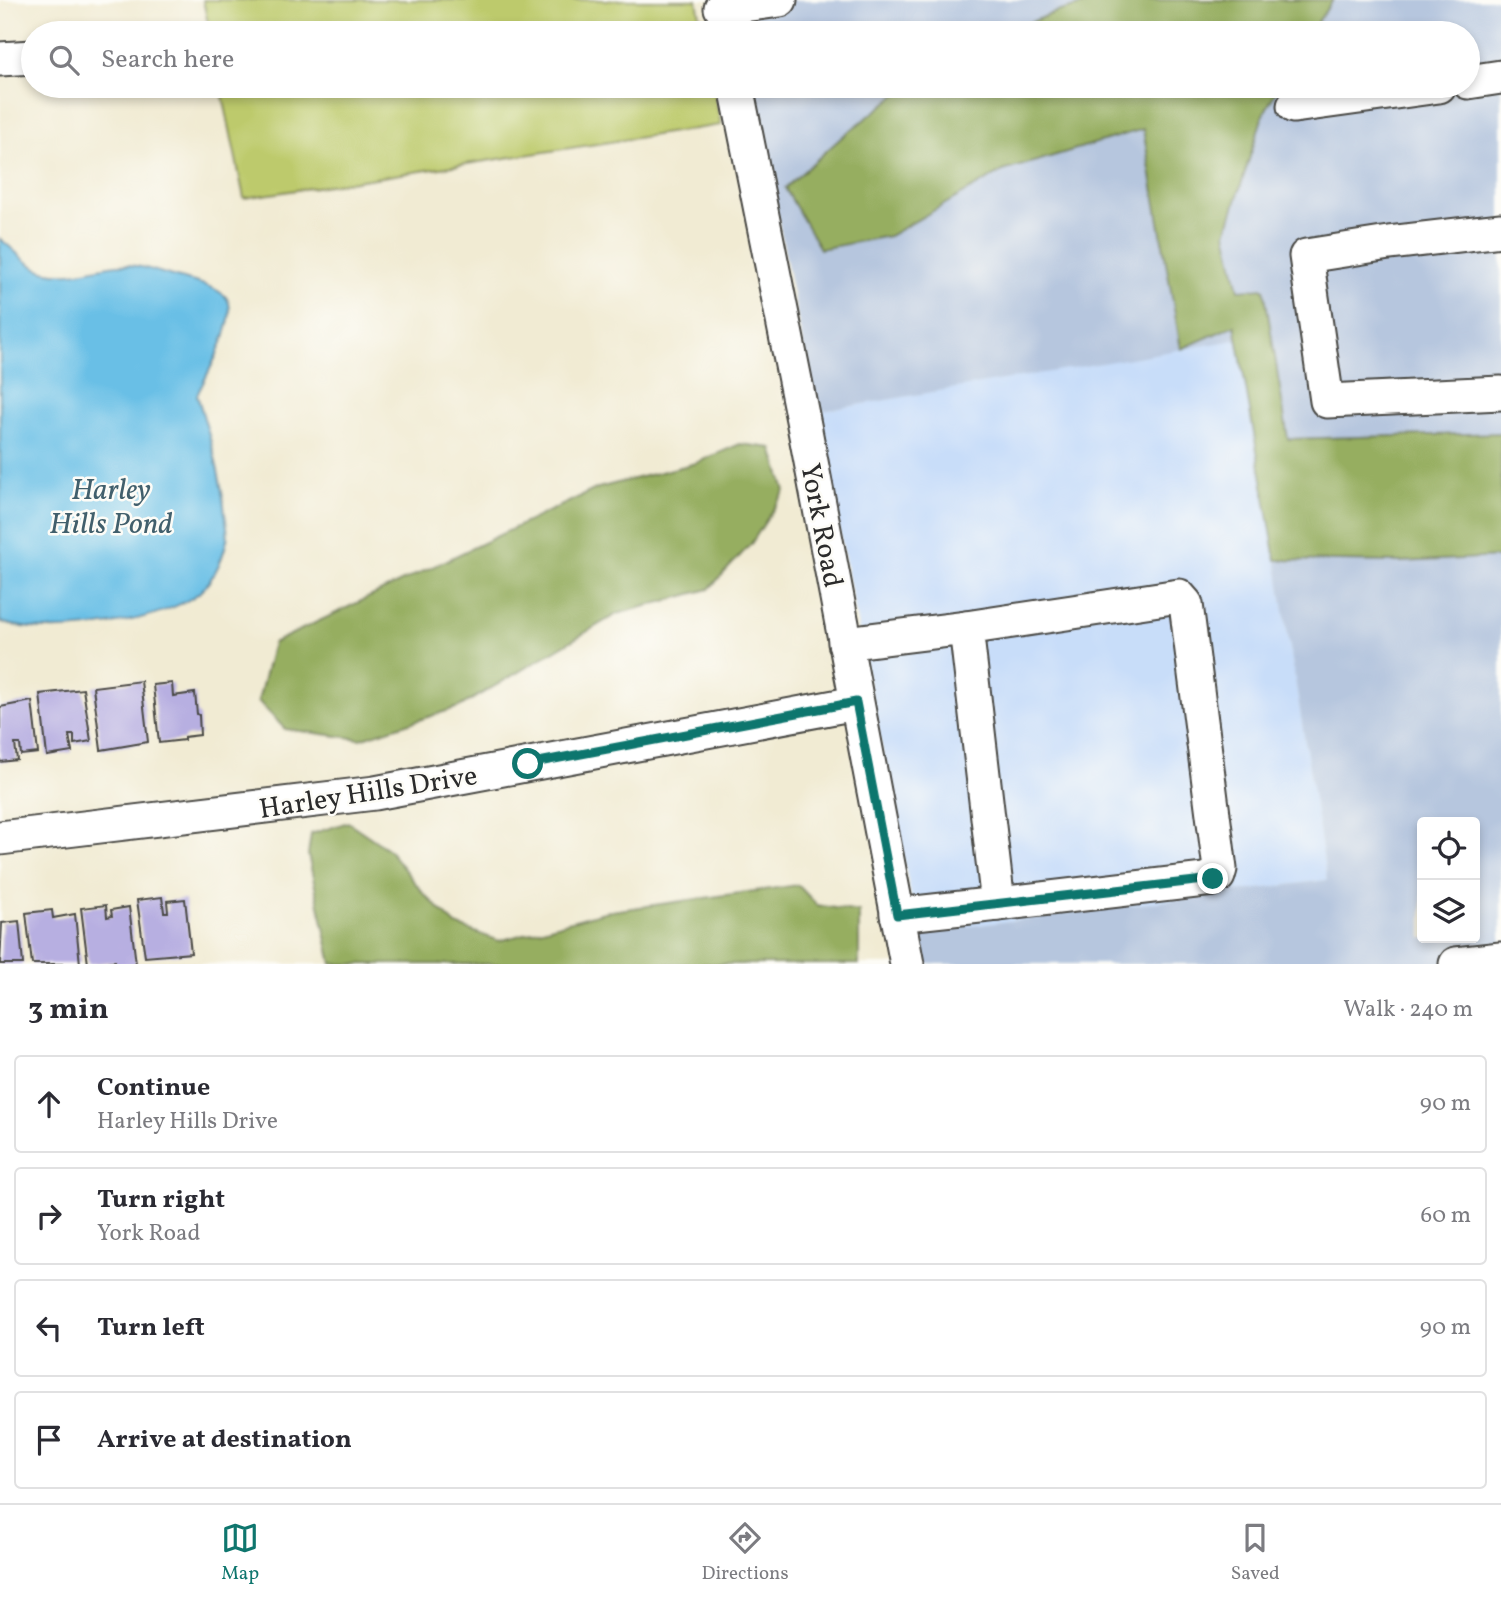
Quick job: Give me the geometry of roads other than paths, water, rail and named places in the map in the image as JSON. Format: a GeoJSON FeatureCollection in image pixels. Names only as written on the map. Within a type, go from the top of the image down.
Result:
{"type":"FeatureCollection","features":[{"type":"Feature","properties":{"kind":"street"},"geometry":{"type":"LineString","coordinates":[[722,14],[780,0]]}},
{"type":"Feature","properties":{"kind":"street"},"geometry":{"type":"LineString","coordinates":[[0,59],[21,58]]}},
{"type":"Feature","properties":{"kind":"street"},"geometry":{"type":"LineString","coordinates":[[1480,80],[1501,77]]}},
{"type":"Feature","properties":{"kind":"street","name":"York Road"},"geometry":{"type":"LineString","coordinates":[[738,98],[907,964]]}},
{"type":"Feature","properties":{"kind":"street"},"geometry":{"type":"LineString","coordinates":[[1294,106],[1352,98]]}},
{"type":"Feature","properties":{"kind":"street"},"geometry":{"type":"LineString","coordinates":[[1501,230],[1306,256],[1327,401],[1501,393]]}},
{"type":"Feature","properties":{"kind":"street"},"geometry":{"type":"LineString","coordinates":[[845,643],[1179,596],[1186,604],[1220,869],[1218,876],[1213,879],[897,915]]}},
{"type":"Feature","properties":{"kind":"street"},"geometry":{"type":"LineString","coordinates":[[966,628],[998,904]]}},
{"type":"Feature","properties":{"kind":"street","name":"Harley Hills Drive"},"geometry":{"type":"LineString","coordinates":[[0,838],[374,793],[856,702]]}},
{"type":"Feature","properties":{"kind":"street"},"geometry":{"type":"LineString","coordinates":[[1456,964],[1501,959]]}},
{"type":"Feature","properties":{"kind":"water","name":"Harley Hills Pond"},"geometry":{"type":"Polygon","coordinates":[[[0,239],[28,263],[48,272],[65,273],[133,265],[204,285],[225,296],[229,304],[226,330],[215,360],[197,395],[218,469],[228,537],[215,573],[205,587],[192,598],[149,615],[98,626],[45,629],[0,622],[0,239]]]}}]}
